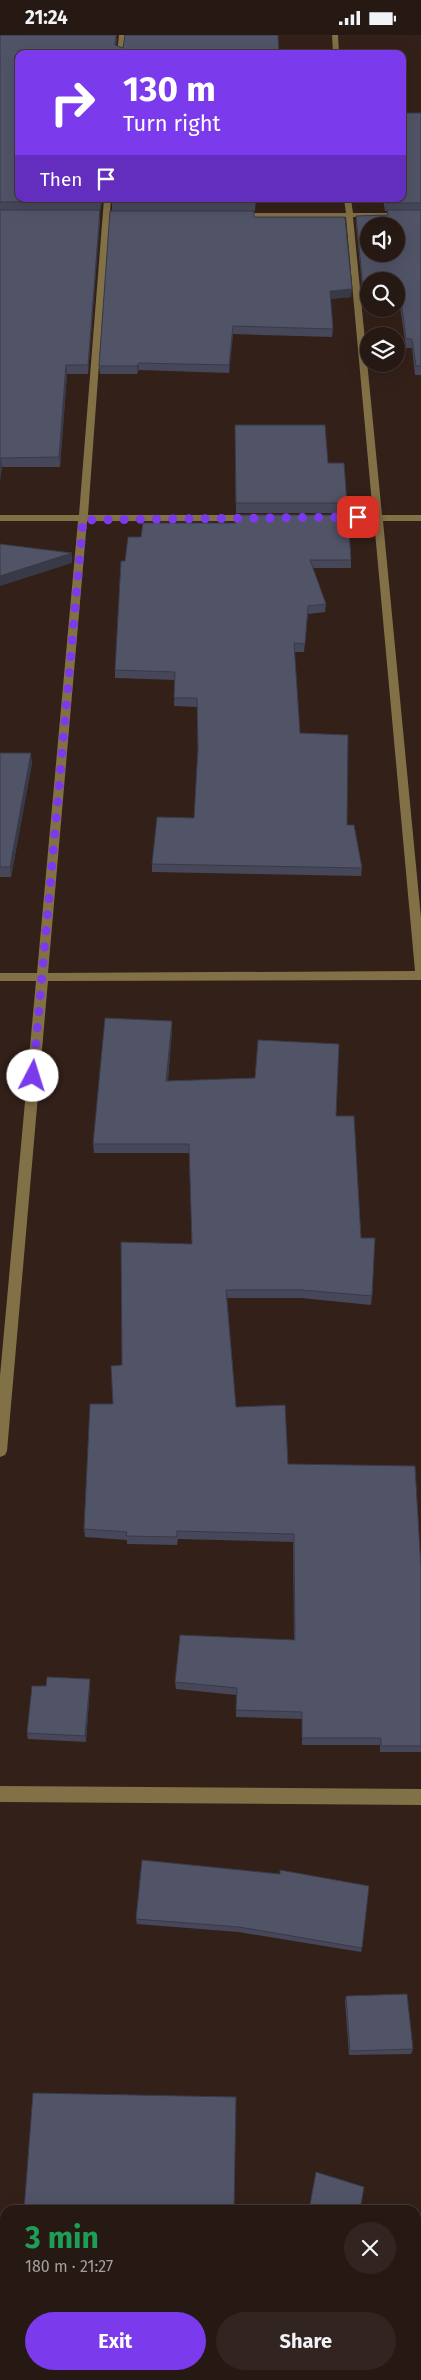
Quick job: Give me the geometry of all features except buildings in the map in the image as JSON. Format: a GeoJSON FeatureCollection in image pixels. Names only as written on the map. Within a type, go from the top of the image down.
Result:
{"type":"FeatureCollection","features":[{"type":"Feature","properties":{"kind":"street"},"geometry":{"type":"LineString","coordinates":[[120,50],[122,35]]}},
{"type":"Feature","properties":{"kind":"street"},"geometry":{"type":"LineString","coordinates":[[335,35],[336,50]]}},
{"type":"Feature","properties":{"kind":"street"},"geometry":{"type":"LineString","coordinates":[[0,1451],[83,520],[107,202]]}},
{"type":"Feature","properties":{"kind":"street"},"geometry":{"type":"LineString","coordinates":[[0,977],[421,975],[348,202]]}},
{"type":"Feature","properties":{"kind":"street"},"geometry":{"type":"LineString","coordinates":[[232,215],[421,215]]}},
{"type":"Feature","properties":{"kind":"street"},"geometry":{"type":"LineString","coordinates":[[318,518],[421,517]]}},
{"type":"Feature","properties":{"kind":"street"},"geometry":{"type":"LineString","coordinates":[[0,518],[83,520],[260,518]]}},
{"type":"Feature","properties":{"kind":"street"},"geometry":{"type":"LineString","coordinates":[[0,1794],[421,1797]]}},
{"type":"Feature","properties":{"kind":"route"},"geometry":{"type":"LineString","coordinates":[[33,1076],[83,520],[358,517]]}}]}
